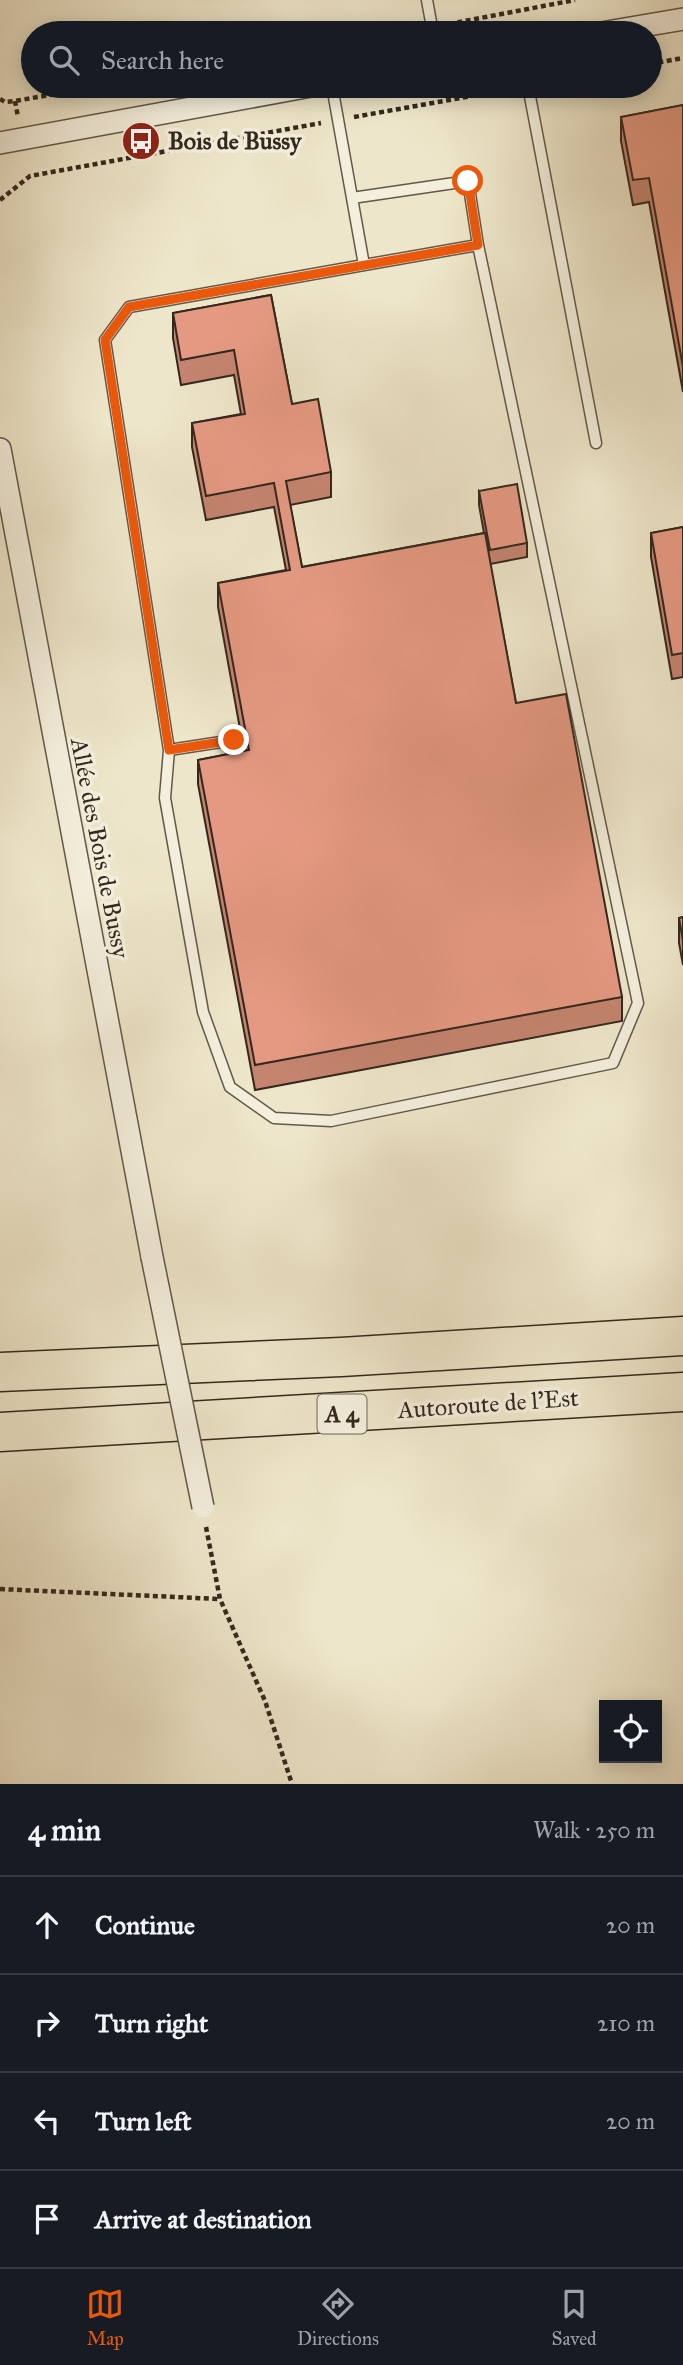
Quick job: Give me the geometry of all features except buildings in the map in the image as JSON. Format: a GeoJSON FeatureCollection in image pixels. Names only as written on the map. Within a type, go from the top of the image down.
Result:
{"type":"FeatureCollection","features":[{"type":"Feature","properties":{"kind":"highway","name":"A 4"},"geometry":{"type":"LineString","coordinates":[[0,1372],[341,1357],[683,1336]]}},
{"type":"Feature","properties":{"kind":"highway","name":"Autoroute de l’Est"},"geometry":{"type":"LineString","coordinates":[[0,1432],[683,1392]]}},
{"type":"Feature","properties":{"kind":"street"},"geometry":{"type":"LineString","coordinates":[[662,23],[683,19]]}},
{"type":"Feature","properties":{"kind":"street"},"geometry":{"type":"LineString","coordinates":[[0,143],[246,98]]}},
{"type":"Feature","properties":{"kind":"street","name":"Allée des Bois de Bussy"},"geometry":{"type":"LineString","coordinates":[[0,449],[152,1257],[203,1507]]}},
{"type":"Feature","properties":{"kind":"lane"},"geometry":{"type":"LineString","coordinates":[[427,0],[430,21]]}},
{"type":"Feature","properties":{"kind":"lane"},"geometry":{"type":"LineString","coordinates":[[334,98],[364,265]]}},
{"type":"Feature","properties":{"kind":"lane"},"geometry":{"type":"LineString","coordinates":[[530,98],[596,443]]}},
{"type":"Feature","properties":{"kind":"lane"},"geometry":{"type":"LineString","coordinates":[[352,198],[468,181],[478,245],[638,1003],[613,1063],[331,1121],[274,1118],[230,1087],[203,1012],[165,798],[169,750],[105,340],[129,307],[478,245]]}},
{"type":"Feature","properties":{"kind":"lane"},"geometry":{"type":"LineString","coordinates":[[169,750],[234,740]]}},
{"type":"Feature","properties":{"kind":"path"},"geometry":{"type":"LineString","coordinates":[[475,21],[575,0]]}},
{"type":"Feature","properties":{"kind":"path"},"geometry":{"type":"LineString","coordinates":[[662,62],[683,58]]}},
{"type":"Feature","properties":{"kind":"path"},"geometry":{"type":"LineString","coordinates":[[0,99],[5,102],[32,98]]}},
{"type":"Feature","properties":{"kind":"path"},"geometry":{"type":"LineString","coordinates":[[0,200],[30,176],[461,98]]}},
{"type":"Feature","properties":{"kind":"path"},"geometry":{"type":"LineString","coordinates":[[203,1507],[220,1599],[265,1701],[292,1784]]}},
{"type":"Feature","properties":{"kind":"path"},"geometry":{"type":"LineString","coordinates":[[0,1589],[220,1599]]}},
{"type":"Feature","properties":{"kind":"place","name":"Bois de Bussy"},"geometry":{"type":"Point","coordinates":[141,141]}},
{"type":"Feature","properties":{"kind":"route"},"geometry":{"type":"LineString","coordinates":[[234,740],[169,750],[105,340],[129,307],[478,245],[468,181]]}}]}
